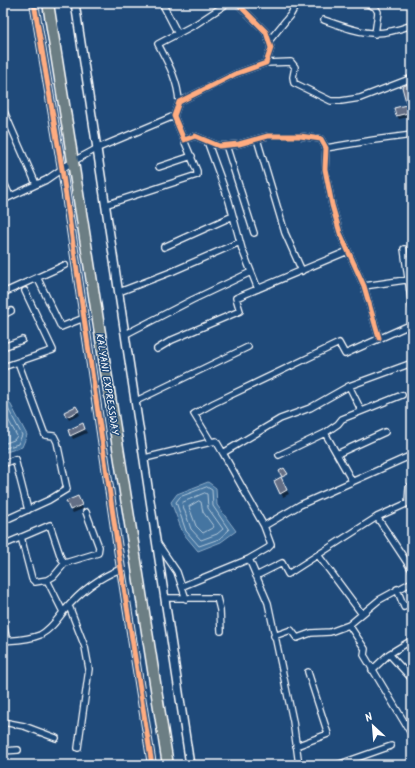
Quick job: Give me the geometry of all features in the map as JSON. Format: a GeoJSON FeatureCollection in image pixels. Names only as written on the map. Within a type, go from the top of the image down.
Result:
{"type":"FeatureCollection","features":[{"type":"Feature","properties":{"kind":"highway","name":"KALYANI EXPRESSWAY"},"geometry":{"type":"LineString","coordinates":[[48,3],[168,765]]}},
{"type":"Feature","properties":{"kind":"street"},"geometry":{"type":"LineString","coordinates":[[34,3],[62,169],[121,570],[152,765]]}},
{"type":"Feature","properties":{"kind":"street"},"geometry":{"type":"LineString","coordinates":[[75,3],[158,544],[190,765]]}},
{"type":"Feature","properties":{"kind":"street"},"geometry":{"type":"LineString","coordinates":[[162,3],[178,34]]}},
{"type":"Feature","properties":{"kind":"street"},"geometry":{"type":"LineString","coordinates":[[3,200],[36,184],[98,148],[174,116],[180,102],[178,88],[173,73],[158,44],[178,34],[228,3]]}},
{"type":"Feature","properties":{"kind":"street"},"geometry":{"type":"LineString","coordinates":[[237,3],[266,32],[272,48],[266,63]]}},
{"type":"Feature","properties":{"kind":"street"},"geometry":{"type":"LineString","coordinates":[[269,41],[291,14],[297,3]]}},
{"type":"Feature","properties":{"kind":"street"},"geometry":{"type":"LineString","coordinates":[[366,3],[375,8],[378,12],[375,34]]}},
{"type":"Feature","properties":{"kind":"street"},"geometry":{"type":"LineString","coordinates":[[324,20],[355,31],[375,34],[390,33],[412,25]]}},
{"type":"Feature","properties":{"kind":"street"},"geometry":{"type":"LineString","coordinates":[[180,102],[235,74],[266,63],[291,62],[295,67],[292,77],[294,83],[331,101],[360,98],[412,78]]}},
{"type":"Feature","properties":{"kind":"street"},"geometry":{"type":"LineString","coordinates":[[3,109],[36,184]]}},
{"type":"Feature","properties":{"kind":"street"},"geometry":{"type":"LineString","coordinates":[[106,205],[196,175],[197,170],[192,156],[174,116]]}},
{"type":"Feature","properties":{"kind":"street"},"geometry":{"type":"LineString","coordinates":[[326,148],[412,135]]}},
{"type":"Feature","properties":{"kind":"street"},"geometry":{"type":"LineString","coordinates":[[184,140],[195,136],[219,146],[268,136],[300,136],[322,139],[326,148],[325,168],[332,205],[348,251],[364,286],[379,338]]}},
{"type":"Feature","properties":{"kind":"street"},"geometry":{"type":"LineString","coordinates":[[257,139],[285,233],[302,271]]}},
{"type":"Feature","properties":{"kind":"street"},"geometry":{"type":"LineString","coordinates":[[207,141],[233,216],[240,242],[258,289]]}},
{"type":"Feature","properties":{"kind":"street"},"geometry":{"type":"LineString","coordinates":[[226,145],[254,233]]}},
{"type":"Feature","properties":{"kind":"street"},"geometry":{"type":"LineString","coordinates":[[159,167],[192,156]]}},
{"type":"Feature","properties":{"kind":"street"},"geometry":{"type":"LineString","coordinates":[[3,181],[10,196]]}},
{"type":"Feature","properties":{"kind":"street"},"geometry":{"type":"LineString","coordinates":[[164,247],[233,216]]}},
{"type":"Feature","properties":{"kind":"street"},"geometry":{"type":"LineString","coordinates":[[119,292],[171,272],[240,242]]}},
{"type":"Feature","properties":{"kind":"street"},"geometry":{"type":"LineString","coordinates":[[404,249],[410,279],[412,307]]}},
{"type":"Feature","properties":{"kind":"street"},"geometry":{"type":"LineString","coordinates":[[157,349],[172,340],[240,311],[236,298],[348,251]]}},
{"type":"Feature","properties":{"kind":"street"},"geometry":{"type":"LineString","coordinates":[[3,293],[38,279],[65,265]]}},
{"type":"Feature","properties":{"kind":"street"},"geometry":{"type":"LineString","coordinates":[[126,334],[251,272]]}},
{"type":"Feature","properties":{"kind":"street"},"geometry":{"type":"LineString","coordinates":[[38,279],[62,327],[84,318]]}},
{"type":"Feature","properties":{"kind":"street"},"geometry":{"type":"LineString","coordinates":[[364,286],[410,279]]}},
{"type":"Feature","properties":{"kind":"street"},"geometry":{"type":"LineString","coordinates":[[3,367],[53,350],[25,291]]}},
{"type":"Feature","properties":{"kind":"street"},"geometry":{"type":"LineString","coordinates":[[3,315],[11,311]]}},
{"type":"Feature","properties":{"kind":"street"},"geometry":{"type":"LineString","coordinates":[[211,442],[194,414],[339,343],[344,354],[412,324]]}},
{"type":"Feature","properties":{"kind":"street"},"geometry":{"type":"LineString","coordinates":[[3,347],[22,340]]}},
{"type":"Feature","properties":{"kind":"street"},"geometry":{"type":"LineString","coordinates":[[136,401],[248,347]]}},
{"type":"Feature","properties":{"kind":"street"},"geometry":{"type":"LineString","coordinates":[[3,521],[28,510],[67,489],[57,442],[54,436],[45,435],[18,362]]}},
{"type":"Feature","properties":{"kind":"street"},"geometry":{"type":"LineString","coordinates":[[223,453],[280,419],[310,408],[349,386],[412,363]]}},
{"type":"Feature","properties":{"kind":"street"},"geometry":{"type":"LineString","coordinates":[[349,386],[361,410]]}},
{"type":"Feature","properties":{"kind":"street"},"geometry":{"type":"LineString","coordinates":[[279,455],[325,433],[338,424],[342,419],[402,394]]}},
{"type":"Feature","properties":{"kind":"street"},"geometry":{"type":"LineString","coordinates":[[337,454],[384,432]]}},
{"type":"Feature","properties":{"kind":"street"},"geometry":{"type":"LineString","coordinates":[[325,433],[352,482]]}},
{"type":"Feature","properties":{"kind":"street"},"geometry":{"type":"LineString","coordinates":[[145,458],[216,441],[264,526],[271,545],[249,559],[183,586]]}},
{"type":"Feature","properties":{"kind":"street"},"geometry":{"type":"LineString","coordinates":[[264,526],[300,505],[412,455]]}},
{"type":"Feature","properties":{"kind":"street"},"geometry":{"type":"LineString","coordinates":[[3,464],[15,459],[28,510]]}},
{"type":"Feature","properties":{"kind":"street"},"geometry":{"type":"LineString","coordinates":[[256,576],[282,563],[288,574],[377,517],[408,503],[409,487],[412,486]]}},
{"type":"Feature","properties":{"kind":"street"},"geometry":{"type":"LineString","coordinates":[[21,537],[32,579],[35,582],[47,580],[54,576],[65,563],[98,554],[99,547],[86,512]]}},
{"type":"Feature","properties":{"kind":"street"},"geometry":{"type":"LineString","coordinates":[[377,517],[412,570]]}},
{"type":"Feature","properties":{"kind":"street"},"geometry":{"type":"LineString","coordinates":[[3,545],[50,525],[61,558],[65,563]]}},
{"type":"Feature","properties":{"kind":"street"},"geometry":{"type":"LineString","coordinates":[[158,544],[177,572],[183,586],[186,599]]}},
{"type":"Feature","properties":{"kind":"street"},"geometry":{"type":"LineString","coordinates":[[318,555],[362,614]]}},
{"type":"Feature","properties":{"kind":"street"},"geometry":{"type":"LineString","coordinates":[[249,559],[268,603],[300,765]]}},
{"type":"Feature","properties":{"kind":"street"},"geometry":{"type":"LineString","coordinates":[[3,622],[5,641],[28,639],[41,634],[51,627],[63,612],[95,581],[121,570]]}},
{"type":"Feature","properties":{"kind":"street"},"geometry":{"type":"LineString","coordinates":[[47,580],[63,612]]}},
{"type":"Feature","properties":{"kind":"street"},"geometry":{"type":"LineString","coordinates":[[274,636],[292,630],[297,638],[311,633],[330,632],[349,625],[379,600],[412,582]]}},
{"type":"Feature","properties":{"kind":"street"},"geometry":{"type":"LineString","coordinates":[[397,589],[404,607],[412,603]]}},
{"type":"Feature","properties":{"kind":"street"},"geometry":{"type":"LineString","coordinates":[[165,598],[217,598],[220,610],[221,631]]}},
{"type":"Feature","properties":{"kind":"street"},"geometry":{"type":"LineString","coordinates":[[69,606],[85,647],[90,669],[78,748]]}},
{"type":"Feature","properties":{"kind":"street"},"geometry":{"type":"LineString","coordinates":[[349,625],[365,649],[364,655],[372,670],[412,735]]}},
{"type":"Feature","properties":{"kind":"street"},"geometry":{"type":"LineString","coordinates":[[372,670],[389,654],[412,640]]}},
{"type":"Feature","properties":{"kind":"street"},"geometry":{"type":"LineString","coordinates":[[389,654],[412,679]]}},
{"type":"Feature","properties":{"kind":"street"},"geometry":{"type":"LineString","coordinates":[[296,746],[328,734],[308,672]]}},
{"type":"Feature","properties":{"kind":"street"},"geometry":{"type":"LineString","coordinates":[[3,722],[24,726],[56,738]]}},
{"type":"Feature","properties":{"kind":"street"},"geometry":{"type":"LineString","coordinates":[[337,765],[391,746]]}},
{"type":"Feature","properties":{"kind":"street"},"geometry":{"type":"LineString","coordinates":[[3,751],[18,750]]}},
{"type":"Feature","properties":{"kind":"water"},"geometry":{"type":"Polygon","coordinates":[[[4,392],[27,435],[22,447],[3,453],[4,392]]]}},
{"type":"Feature","properties":{"kind":"water"},"geometry":{"type":"Polygon","coordinates":[[[208,482],[216,488],[217,505],[236,531],[221,542],[198,551],[183,533],[171,502],[177,494],[208,482]]]}},
{"type":"Feature","properties":{"kind":"building"},"geometry":{"type":"Polygon","coordinates":[[[408,84],[412,101],[406,102],[402,87],[408,84]]]}},
{"type":"Feature","properties":{"kind":"building"},"geometry":{"type":"Polygon","coordinates":[[[406,105],[408,113],[396,116],[394,108],[406,105]]]}},
{"type":"Feature","properties":{"kind":"building"},"geometry":{"type":"Polygon","coordinates":[[[76,406],[79,411],[66,417],[64,412],[76,406]]]}},
{"type":"Feature","properties":{"kind":"building"},"geometry":{"type":"Polygon","coordinates":[[[83,423],[85,429],[70,436],[68,430],[83,423]]]}},
{"type":"Feature","properties":{"kind":"building"},"geometry":{"type":"Polygon","coordinates":[[[284,468],[288,474],[282,477],[279,471],[284,468]]]}},
{"type":"Feature","properties":{"kind":"building"},"geometry":{"type":"Polygon","coordinates":[[[281,477],[287,490],[280,494],[274,481],[281,477]]]}},
{"type":"Feature","properties":{"kind":"building"},"geometry":{"type":"Polygon","coordinates":[[[78,496],[82,505],[70,510],[66,501],[78,496]]]}},
{"type":"Feature","properties":{"kind":"cycle path"},"geometry":{"type":"LineString","coordinates":[[34,3],[62,169],[121,569],[152,765]]}},
{"type":"Feature","properties":{"kind":"cycle path"},"geometry":{"type":"LineString","coordinates":[[237,3],[266,32],[271,48],[266,63],[235,74],[179,102],[174,116],[184,140],[195,136],[219,146],[239,144],[268,136],[300,136],[321,139],[326,148],[325,169],[332,205],[340,233],[364,286],[379,338]]}}]}
